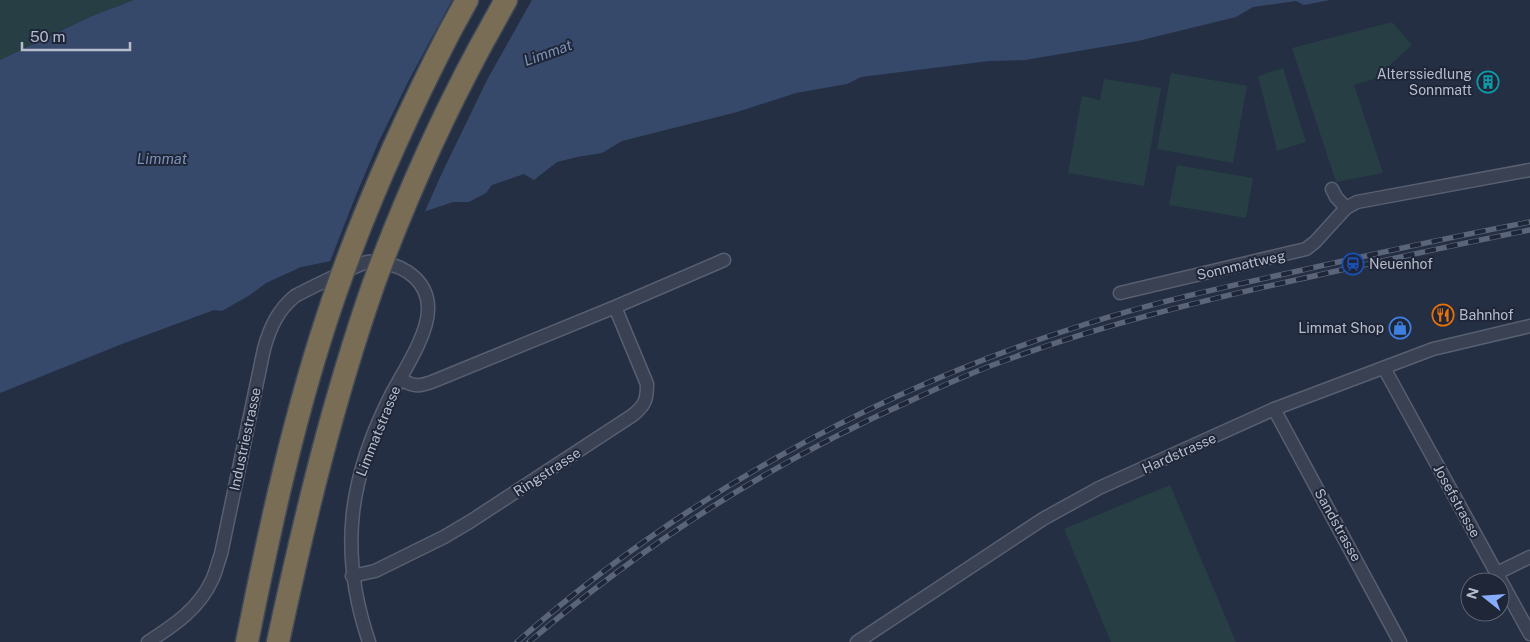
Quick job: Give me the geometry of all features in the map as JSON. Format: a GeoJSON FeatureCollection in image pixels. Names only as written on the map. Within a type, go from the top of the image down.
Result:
{"type":"FeatureCollection","features":[{"type":"Feature","properties":{"kind":"highway"},"geometry":{"type":"LineString","coordinates":[[247,642],[271,525],[289,450],[311,368],[333,300],[367,207],[398,135],[432,64],[467,0]]}},
{"type":"Feature","properties":{"kind":"highway"},"geometry":{"type":"LineString","coordinates":[[278,642],[324,443],[350,352],[374,283],[402,210],[440,123],[506,0]]}},
{"type":"Feature","properties":{"kind":"street","name":"Sonnmattweg"},"geometry":{"type":"LineString","coordinates":[[1120,293],[1306,249],[1315,242],[1346,208],[1357,202],[1530,170]]}},
{"type":"Feature","properties":{"kind":"street"},"geometry":{"type":"LineString","coordinates":[[1332,189],[1336,197],[1346,208]]}},
{"type":"Feature","properties":{"kind":"street"},"geometry":{"type":"LineString","coordinates":[[400,380],[413,386],[422,386],[724,260]]}},
{"type":"Feature","properties":{"kind":"street","name":"Limmatstrasse"},"geometry":{"type":"LineString","coordinates":[[369,261],[388,264],[408,272],[420,283],[426,297],[428,311],[425,326],[370,442],[353,506],[351,528],[352,576],[357,604],[369,642]]}},
{"type":"Feature","properties":{"kind":"street","name":"Industriestrasse"},"geometry":{"type":"LineString","coordinates":[[148,642],[188,613],[203,597],[212,580],[221,554],[264,349],[271,326],[286,304],[295,296],[369,261]]}},
{"type":"Feature","properties":{"kind":"street","name":"Ringstrasse"},"geometry":{"type":"LineString","coordinates":[[352,576],[375,571],[471,522],[633,415],[643,406],[647,396],[646,384],[615,307]]}},
{"type":"Feature","properties":{"kind":"street","name":"Hardstrasse"},"geometry":{"type":"LineString","coordinates":[[857,642],[1043,519],[1099,488],[1274,409],[1433,349],[1530,326]]}},
{"type":"Feature","properties":{"kind":"street","name":"Josefstrasse"},"geometry":{"type":"LineString","coordinates":[[1384,368],[1496,572]]}},
{"type":"Feature","properties":{"kind":"street","name":"Sandstrasse"},"geometry":{"type":"LineString","coordinates":[[1274,409],[1400,642]]}},
{"type":"Feature","properties":{"kind":"street"},"geometry":{"type":"LineString","coordinates":[[1499,572],[1530,557]]}},
{"type":"Feature","properties":{"kind":"street","name":"Josefstrasse"},"geometry":{"type":"LineString","coordinates":[[1510,597],[1530,634]]}},
{"type":"Feature","properties":{"kind":"green space"},"geometry":{"type":"Polygon","coordinates":[[[0,0],[134,0],[92,16],[0,60],[0,0]]]}},
{"type":"Feature","properties":{"kind":"green space"},"geometry":{"type":"Polygon","coordinates":[[[1392,22],[1412,45],[1376,78],[1354,85],[1383,173],[1336,182],[1292,48],[1392,22]]]}},
{"type":"Feature","properties":{"kind":"green space"},"geometry":{"type":"Polygon","coordinates":[[[1283,68],[1306,142],[1277,151],[1258,76],[1283,68]]]}},
{"type":"Feature","properties":{"kind":"green space"},"geometry":{"type":"Polygon","coordinates":[[[1171,73],[1247,86],[1233,163],[1157,149],[1171,73]]]}},
{"type":"Feature","properties":{"kind":"green space"},"geometry":{"type":"Polygon","coordinates":[[[1104,79],[1161,88],[1144,186],[1068,173],[1082,96],[1100,100],[1104,79]]]}},
{"type":"Feature","properties":{"kind":"green space"},"geometry":{"type":"Polygon","coordinates":[[[1177,165],[1253,178],[1246,218],[1169,205],[1177,165]]]}},
{"type":"Feature","properties":{"kind":"green space"},"geometry":{"type":"Polygon","coordinates":[[[1170,485],[1236,642],[1111,642],[1064,529],[1170,485]]]}},
{"type":"Feature","properties":{"kind":"water","name":"Limmat"},"geometry":{"type":"Polygon","coordinates":[[[134,0],[1330,0],[1304,5],[1296,1],[1253,7],[1236,17],[1138,41],[1025,60],[989,61],[861,77],[847,84],[796,93],[737,112],[622,141],[602,153],[557,162],[534,180],[524,174],[492,185],[486,193],[469,202],[453,202],[426,211],[412,225],[331,261],[301,267],[266,283],[250,295],[222,311],[214,310],[122,344],[0,393],[0,60],[92,16],[134,0]]]}},
{"type":"Feature","properties":{"kind":"pier"},"geometry":{"type":"Polygon","coordinates":[[[452,0],[532,0],[488,78],[422,218],[413,227],[343,255],[329,264],[379,141],[452,0]]]}},
{"type":"Feature","properties":{"kind":"railway"},"geometry":{"type":"LineString","coordinates":[[517,642],[580,590],[645,541],[713,496],[784,454],[856,416],[930,382],[1006,351],[1083,325],[1160,303],[1237,284],[1530,222]]}},
{"type":"Feature","properties":{"kind":"railway"},"geometry":{"type":"LineString","coordinates":[[529,642],[618,571],[664,538],[759,479],[858,425],[978,371],[1039,348],[1195,303],[1530,230]]}},
{"type":"Feature","properties":{"kind":"place","name":"Alterssiedlung Sonnmatt"},"geometry":{"type":"Point","coordinates":[1488,82]}},
{"type":"Feature","properties":{"kind":"place","name":"Neuenhof"},"geometry":{"type":"Point","coordinates":[1353,264]}},
{"type":"Feature","properties":{"kind":"place","name":"Bahnhof"},"geometry":{"type":"Point","coordinates":[1443,315]}},
{"type":"Feature","properties":{"kind":"place","name":"Limmat Shop"},"geometry":{"type":"Point","coordinates":[1400,328]}}]}
